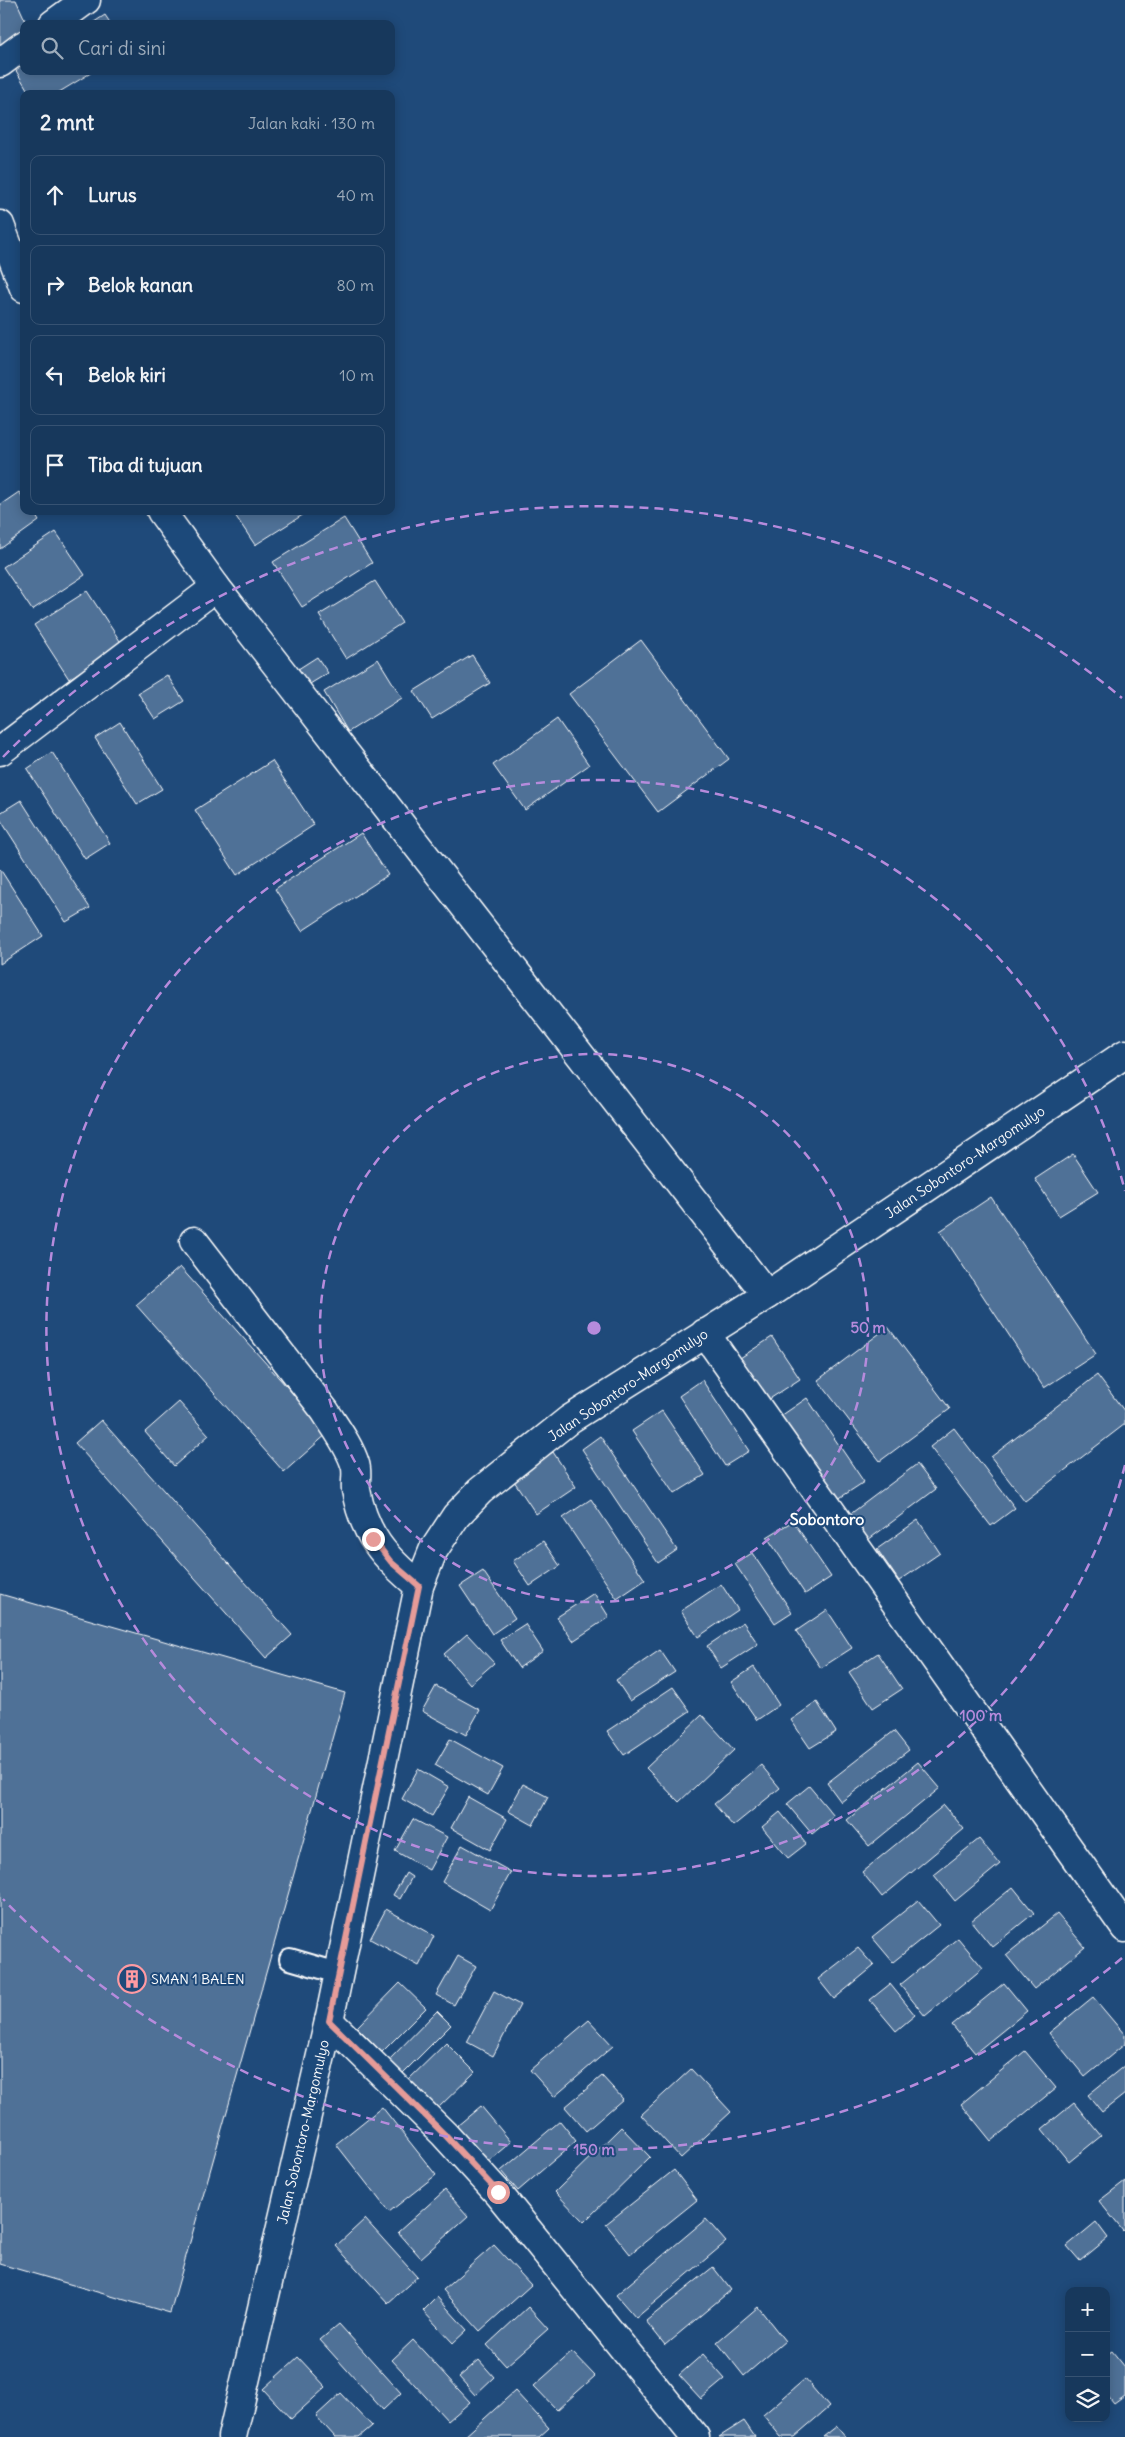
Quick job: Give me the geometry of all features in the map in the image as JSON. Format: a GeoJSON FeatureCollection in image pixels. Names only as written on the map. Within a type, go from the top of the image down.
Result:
{"type":"FeatureCollection","features":[{"type":"Feature","properties":{"kind":"street"},"geometry":{"type":"LineString","coordinates":[[58,20],[86,0]]}},
{"type":"Feature","properties":{"kind":"street"},"geometry":{"type":"LineString","coordinates":[[0,63],[20,48]]}},
{"type":"Feature","properties":{"kind":"street"},"geometry":{"type":"LineString","coordinates":[[0,225],[20,278]]}},
{"type":"Feature","properties":{"kind":"street"},"geometry":{"type":"LineString","coordinates":[[164,515],[216,587],[767,1295]]}},
{"type":"Feature","properties":{"kind":"street"},"geometry":{"type":"LineString","coordinates":[[0,751],[216,587]]}},
{"type":"Feature","properties":{"kind":"street","name":"Jalan Sobontoro-Margomulyo"},"geometry":{"type":"LineString","coordinates":[[232,2437],[329,2021],[419,1586],[433,1551],[456,1516],[480,1491],[570,1419],[767,1295],[1125,1054]]}},
{"type":"Feature","properties":{"kind":"street"},"geometry":{"type":"LineString","coordinates":[[194,1241],[344,1440],[356,1465],[356,1488],[362,1516],[373,1539],[391,1562],[419,1586]]}},
{"type":"Feature","properties":{"kind":"street"},"geometry":{"type":"LineString","coordinates":[[705,1333],[1125,1928]]}},
{"type":"Feature","properties":{"kind":"street"},"geometry":{"type":"LineString","coordinates":[[329,2021],[444,2134],[498,2192],[695,2437]]}},
{"type":"Feature","properties":{"kind":"lane"},"geometry":{"type":"LineString","coordinates":[[290,1959],[338,1973]]}},
{"type":"Feature","properties":{"kind":"building"},"geometry":{"type":"Polygon","coordinates":[[[0,0],[16,0],[25,20],[20,20],[20,41],[0,50],[0,0]]]}},
{"type":"Feature","properties":{"kind":"building"},"geometry":{"type":"Polygon","coordinates":[[[105,15],[108,20],[97,20],[105,15]]]}},
{"type":"Feature","properties":{"kind":"building"},"geometry":{"type":"Polygon","coordinates":[[[20,66],[20,75],[87,75],[63,90],[28,90],[15,69],[20,66]]]}},
{"type":"Feature","properties":{"kind":"building"},"geometry":{"type":"Polygon","coordinates":[[[19,492],[20,515],[35,515],[39,521],[0,549],[0,505],[19,492]]]}},
{"type":"Feature","properties":{"kind":"building"},"geometry":{"type":"Polygon","coordinates":[[[235,515],[303,515],[255,545],[235,515]]]}},
{"type":"Feature","properties":{"kind":"building"},"geometry":{"type":"Polygon","coordinates":[[[344,518],[372,563],[302,607],[273,562],[344,518]]]}},
{"type":"Feature","properties":{"kind":"building"},"geometry":{"type":"Polygon","coordinates":[[[56,532],[85,575],[32,610],[3,567],[56,532]]]}},
{"type":"Feature","properties":{"kind":"building"},"geometry":{"type":"Polygon","coordinates":[[[375,581],[402,623],[346,659],[319,615],[375,581]]]}},
{"type":"Feature","properties":{"kind":"building"},"geometry":{"type":"Polygon","coordinates":[[[87,591],[122,644],[69,679],[34,625],[87,591]]]}},
{"type":"Feature","properties":{"kind":"building"},"geometry":{"type":"Polygon","coordinates":[[[641,640],[729,759],[658,812],[569,694],[641,640]]]}},
{"type":"Feature","properties":{"kind":"building"},"geometry":{"type":"Polygon","coordinates":[[[472,655],[490,683],[432,719],[414,691],[472,655]]]}},
{"type":"Feature","properties":{"kind":"building"},"geometry":{"type":"Polygon","coordinates":[[[317,657],[328,673],[305,687],[295,671],[317,657]]]}},
{"type":"Feature","properties":{"kind":"building"},"geometry":{"type":"Polygon","coordinates":[[[378,659],[402,698],[348,732],[324,692],[378,659]]]}},
{"type":"Feature","properties":{"kind":"building"},"geometry":{"type":"Polygon","coordinates":[[[167,675],[184,701],[155,719],[138,693],[167,675]]]}},
{"type":"Feature","properties":{"kind":"building"},"geometry":{"type":"Polygon","coordinates":[[[557,719],[589,765],[525,810],[493,765],[557,719]]]}},
{"type":"Feature","properties":{"kind":"building"},"geometry":{"type":"Polygon","coordinates":[[[120,722],[162,789],[137,804],[95,738],[120,722]]]}},
{"type":"Feature","properties":{"kind":"building"},"geometry":{"type":"Polygon","coordinates":[[[52,752],[110,843],[85,859],[27,769],[52,752]]]}},
{"type":"Feature","properties":{"kind":"building"},"geometry":{"type":"Polygon","coordinates":[[[272,761],[314,825],[237,875],[195,810],[272,761]]]}},
{"type":"Feature","properties":{"kind":"building"},"geometry":{"type":"Polygon","coordinates":[[[21,800],[90,908],[66,922],[0,819],[0,813],[21,800]]]}},
{"type":"Feature","properties":{"kind":"building"},"geometry":{"type":"Polygon","coordinates":[[[361,833],[388,875],[302,931],[275,889],[361,833]]]}},
{"type":"Feature","properties":{"kind":"building"},"geometry":{"type":"Polygon","coordinates":[[[0,869],[43,936],[0,964],[0,869]]]}},
{"type":"Feature","properties":{"kind":"building"},"geometry":{"type":"Polygon","coordinates":[[[1073,1154],[1098,1192],[1059,1216],[1035,1179],[1073,1154]]]}},
{"type":"Feature","properties":{"kind":"building"},"geometry":{"type":"Polygon","coordinates":[[[991,1197],[1096,1354],[1044,1388],[940,1231],[991,1197]]]}},
{"type":"Feature","properties":{"kind":"building"},"geometry":{"type":"Polygon","coordinates":[[[180,1267],[328,1433],[284,1472],[136,1305],[180,1267]]]}},
{"type":"Feature","properties":{"kind":"building"},"geometry":{"type":"Polygon","coordinates":[[[888,1327],[950,1409],[880,1461],[818,1380],[888,1327]]]}},
{"type":"Feature","properties":{"kind":"building"},"geometry":{"type":"Polygon","coordinates":[[[772,1337],[800,1379],[765,1402],[737,1360],[772,1337]]]}},
{"type":"Feature","properties":{"kind":"building"},"geometry":{"type":"Polygon","coordinates":[[[1097,1375],[1125,1412],[1125,1424],[1025,1501],[991,1457],[1097,1375]]]}},
{"type":"Feature","properties":{"kind":"building"},"geometry":{"type":"Polygon","coordinates":[[[702,1380],[749,1451],[725,1466],[679,1396],[702,1380]]]}},
{"type":"Feature","properties":{"kind":"building"},"geometry":{"type":"Polygon","coordinates":[[[807,1398],[864,1482],[835,1501],[778,1418],[807,1398]]]}},
{"type":"Feature","properties":{"kind":"building"},"geometry":{"type":"Polygon","coordinates":[[[179,1402],[209,1435],[174,1466],[145,1432],[179,1402]]]}},
{"type":"Feature","properties":{"kind":"building"},"geometry":{"type":"Polygon","coordinates":[[[662,1411],[705,1475],[674,1494],[632,1431],[662,1411]]]}},
{"type":"Feature","properties":{"kind":"building"},"geometry":{"type":"Polygon","coordinates":[[[101,1420],[292,1635],[266,1658],[75,1443],[101,1420]]]}},
{"type":"Feature","properties":{"kind":"building"},"geometry":{"type":"Polygon","coordinates":[[[954,1428],[1015,1508],[991,1526],[930,1447],[954,1428]]]}},
{"type":"Feature","properties":{"kind":"building"},"geometry":{"type":"Polygon","coordinates":[[[600,1436],[677,1550],[658,1563],[582,1449],[600,1436]]]}},
{"type":"Feature","properties":{"kind":"building"},"geometry":{"type":"Polygon","coordinates":[[[553,1452],[576,1487],[536,1514],[512,1478],[553,1452]]]}},
{"type":"Feature","properties":{"kind":"building"},"geometry":{"type":"Polygon","coordinates":[[[917,1464],[936,1489],[868,1540],[849,1515],[917,1464]]]}},
{"type":"Feature","properties":{"kind":"building"},"geometry":{"type":"Polygon","coordinates":[[[591,1499],[645,1580],[617,1599],[563,1518],[591,1499]]]}},
{"type":"Feature","properties":{"kind":"building"},"geometry":{"type":"Polygon","coordinates":[[[918,1520],[940,1553],[899,1581],[877,1549],[918,1520]]]}},
{"type":"Feature","properties":{"kind":"building"},"geometry":{"type":"Polygon","coordinates":[[[793,1521],[831,1577],[805,1594],[767,1537],[793,1521]]]}},
{"type":"Feature","properties":{"kind":"building"},"geometry":{"type":"Polygon","coordinates":[[[543,1541],[560,1566],[530,1586],[513,1561],[543,1541]]]}},
{"type":"Feature","properties":{"kind":"building"},"geometry":{"type":"Polygon","coordinates":[[[752,1553],[792,1612],[775,1623],[735,1564],[752,1553]]]}},
{"type":"Feature","properties":{"kind":"building"},"geometry":{"type":"Polygon","coordinates":[[[483,1571],[515,1618],[492,1634],[460,1586],[483,1571]]]}},
{"type":"Feature","properties":{"kind":"building"},"geometry":{"type":"Polygon","coordinates":[[[721,1584],[738,1610],[698,1637],[681,1611],[721,1584]]]}},
{"type":"Feature","properties":{"kind":"building"},"geometry":{"type":"Polygon","coordinates":[[[594,1593],[609,1617],[573,1641],[557,1617],[594,1593]]]}},
{"type":"Feature","properties":{"kind":"building","name":"SMAN 1 BALEN"},"geometry":{"type":"Polygon","coordinates":[[[0,1594],[345,1693],[170,2313],[0,2264],[0,1594]]]}},
{"type":"Feature","properties":{"kind":"building"},"geometry":{"type":"Polygon","coordinates":[[[827,1610],[852,1648],[821,1668],[796,1631],[827,1610]]]}},
{"type":"Feature","properties":{"kind":"building"},"geometry":{"type":"Polygon","coordinates":[[[743,1622],[758,1644],[721,1668],[707,1646],[743,1622]]]}},
{"type":"Feature","properties":{"kind":"building"},"geometry":{"type":"Polygon","coordinates":[[[525,1624],[543,1651],[519,1668],[500,1640],[525,1624]]]}},
{"type":"Feature","properties":{"kind":"building"},"geometry":{"type":"Polygon","coordinates":[[[467,1634],[494,1663],[470,1684],[444,1654],[467,1634]]]}},
{"type":"Feature","properties":{"kind":"building"},"geometry":{"type":"Polygon","coordinates":[[[660,1650],[675,1672],[630,1701],[616,1680],[660,1650]]]}},
{"type":"Feature","properties":{"kind":"building"},"geometry":{"type":"Polygon","coordinates":[[[878,1653],[902,1689],[873,1708],[849,1672],[878,1653]]]}},
{"type":"Feature","properties":{"kind":"building"},"geometry":{"type":"Polygon","coordinates":[[[754,1667],[779,1705],[757,1720],[731,1682],[754,1667]]]}},
{"type":"Feature","properties":{"kind":"building"},"geometry":{"type":"Polygon","coordinates":[[[436,1686],[480,1710],[466,1735],[422,1711],[436,1686]]]}},
{"type":"Feature","properties":{"kind":"building"},"geometry":{"type":"Polygon","coordinates":[[[673,1687],[690,1711],[624,1755],[607,1731],[673,1687]]]}},
{"type":"Feature","properties":{"kind":"building"},"geometry":{"type":"Polygon","coordinates":[[[817,1702],[836,1732],[810,1748],[791,1720],[817,1702]]]}},
{"type":"Feature","properties":{"kind":"building"},"geometry":{"type":"Polygon","coordinates":[[[702,1715],[734,1750],[679,1802],[646,1768],[702,1715]]]}},
{"type":"Feature","properties":{"kind":"building"},"geometry":{"type":"Polygon","coordinates":[[[894,1731],[909,1750],[841,1802],[827,1783],[894,1731]]]}},
{"type":"Feature","properties":{"kind":"building"},"geometry":{"type":"Polygon","coordinates":[[[450,1739],[503,1768],[488,1795],[435,1765],[450,1739]]]}},
{"type":"Feature","properties":{"kind":"building"},"geometry":{"type":"Polygon","coordinates":[[[918,1762],[940,1788],[869,1846],[847,1820],[918,1762]]]}},
{"type":"Feature","properties":{"kind":"building"},"geometry":{"type":"Polygon","coordinates":[[[761,1765],[780,1788],[733,1826],[714,1804],[761,1765]]]}},
{"type":"Feature","properties":{"kind":"building"},"geometry":{"type":"Polygon","coordinates":[[[418,1769],[449,1787],[432,1816],[402,1799],[418,1769]]]}},
{"type":"Feature","properties":{"kind":"building"},"geometry":{"type":"Polygon","coordinates":[[[523,1784],[548,1797],[533,1825],[508,1811],[523,1784]]]}},
{"type":"Feature","properties":{"kind":"building"},"geometry":{"type":"Polygon","coordinates":[[[809,1786],[834,1816],[812,1834],[787,1804],[809,1786]]]}},
{"type":"Feature","properties":{"kind":"building"},"geometry":{"type":"Polygon","coordinates":[[[468,1797],[507,1819],[490,1850],[451,1828],[468,1797]]]}},
{"type":"Feature","properties":{"kind":"building"},"geometry":{"type":"Polygon","coordinates":[[[944,1805],[964,1829],[882,1897],[862,1872],[944,1805]]]}},
{"type":"Feature","properties":{"kind":"building"},"geometry":{"type":"Polygon","coordinates":[[[780,1812],[806,1844],[788,1858],[762,1827],[780,1812]]]}},
{"type":"Feature","properties":{"kind":"building"},"geometry":{"type":"Polygon","coordinates":[[[413,1819],[447,1837],[429,1870],[395,1851],[413,1819]]]}},
{"type":"Feature","properties":{"kind":"building"},"geometry":{"type":"Polygon","coordinates":[[[979,1839],[1000,1864],[955,1901],[934,1875],[979,1839]]]}},
{"type":"Feature","properties":{"kind":"building"},"geometry":{"type":"Polygon","coordinates":[[[462,1845],[511,1872],[490,1910],[442,1882],[462,1845]]]}},
{"type":"Feature","properties":{"kind":"building"},"geometry":{"type":"Polygon","coordinates":[[[406,1873],[412,1877],[400,1899],[393,1895],[406,1873]]]}},
{"type":"Feature","properties":{"kind":"building"},"geometry":{"type":"Polygon","coordinates":[[[1013,1887],[1034,1913],[992,1947],[971,1921],[1013,1887]]]}},
{"type":"Feature","properties":{"kind":"building"},"geometry":{"type":"Polygon","coordinates":[[[918,1900],[939,1925],[893,1962],[872,1937],[918,1900]]]}},
{"type":"Feature","properties":{"kind":"building"},"geometry":{"type":"Polygon","coordinates":[[[386,1909],[434,1936],[419,1966],[370,1939],[386,1909]]]}},
{"type":"Feature","properties":{"kind":"building"},"geometry":{"type":"Polygon","coordinates":[[[1057,1914],[1085,1947],[1034,1989],[1006,1955],[1057,1914]]]}},
{"type":"Feature","properties":{"kind":"building"},"geometry":{"type":"Polygon","coordinates":[[[958,1938],[983,1968],[925,2016],[900,1985],[958,1938]]]}},
{"type":"Feature","properties":{"kind":"building"},"geometry":{"type":"Polygon","coordinates":[[[858,1948],[874,1966],[834,1999],[818,1979],[858,1948]]]}},
{"type":"Feature","properties":{"kind":"building"},"geometry":{"type":"Polygon","coordinates":[[[458,1956],[476,1966],[454,2005],[436,1995],[458,1956]]]}},
{"type":"Feature","properties":{"kind":"building"},"geometry":{"type":"Polygon","coordinates":[[[400,1983],[426,2008],[382,2052],[357,2027],[400,1983]]]}},
{"type":"Feature","properties":{"kind":"building"},"geometry":{"type":"Polygon","coordinates":[[[1004,1983],[1027,2011],[975,2053],[952,2025],[1004,1983]]]}},
{"type":"Feature","properties":{"kind":"building"},"geometry":{"type":"Polygon","coordinates":[[[890,1984],[915,2015],[896,2031],[870,2000],[890,1984]]]}},
{"type":"Feature","properties":{"kind":"building"},"geometry":{"type":"Polygon","coordinates":[[[494,1991],[520,2005],[493,2056],[467,2042],[494,1991]]]}},
{"type":"Feature","properties":{"kind":"building"},"geometry":{"type":"Polygon","coordinates":[[[1093,1997],[1125,2035],[1125,2044],[1085,2077],[1049,2033],[1093,1997]]]}},
{"type":"Feature","properties":{"kind":"building"},"geometry":{"type":"Polygon","coordinates":[[[437,2011],[451,2025],[401,2075],[388,2061],[437,2011]]]}},
{"type":"Feature","properties":{"kind":"building"},"geometry":{"type":"Polygon","coordinates":[[[589,2020],[613,2046],[554,2097],[530,2070],[589,2020]]]}},
{"type":"Feature","properties":{"kind":"building"},"geometry":{"type":"Polygon","coordinates":[[[446,2043],[475,2072],[436,2110],[407,2081],[446,2043]]]}},
{"type":"Feature","properties":{"kind":"building"},"geometry":{"type":"Polygon","coordinates":[[[1025,2051],[1056,2088],[991,2141],[961,2104],[1025,2051]]]}},
{"type":"Feature","properties":{"kind":"building"},"geometry":{"type":"Polygon","coordinates":[[[1125,2065],[1125,2094],[1102,2112],[1088,2095],[1125,2065]]]}},
{"type":"Feature","properties":{"kind":"building"},"geometry":{"type":"Polygon","coordinates":[[[691,2069],[731,2112],[681,2158],[641,2115],[691,2069]]]}},
{"type":"Feature","properties":{"kind":"building"},"geometry":{"type":"Polygon","coordinates":[[[602,2076],[623,2099],[586,2131],[565,2107],[602,2076]]]}},
{"type":"Feature","properties":{"kind":"building"},"geometry":{"type":"Polygon","coordinates":[[[1074,2103],[1101,2136],[1069,2162],[1042,2129],[1074,2103]]]}},
{"type":"Feature","properties":{"kind":"building"},"geometry":{"type":"Polygon","coordinates":[[[481,2106],[511,2142],[481,2167],[451,2131],[481,2106]]]}},
{"type":"Feature","properties":{"kind":"building"},"geometry":{"type":"Polygon","coordinates":[[[382,2107],[436,2175],[389,2212],[336,2144],[382,2107]]]}},
{"type":"Feature","properties":{"kind":"building"},"geometry":{"type":"Polygon","coordinates":[[[560,2121],[576,2141],[518,2191],[501,2171],[560,2121]]]}},
{"type":"Feature","properties":{"kind":"building"},"geometry":{"type":"Polygon","coordinates":[[[621,2127],[650,2157],[584,2222],[555,2192],[621,2127]]]}},
{"type":"Feature","properties":{"kind":"building"},"geometry":{"type":"Polygon","coordinates":[[[674,2170],[697,2200],[630,2254],[606,2224],[674,2170]]]}},
{"type":"Feature","properties":{"kind":"building"},"geometry":{"type":"Polygon","coordinates":[[[1125,2181],[1125,2229],[1123,2231],[1099,2201],[1125,2181]]]}},
{"type":"Feature","properties":{"kind":"building"},"geometry":{"type":"Polygon","coordinates":[[[445,2190],[468,2216],[421,2258],[398,2232],[445,2190]]]}},
{"type":"Feature","properties":{"kind":"building"},"geometry":{"type":"Polygon","coordinates":[[[365,2219],[417,2277],[388,2303],[336,2246],[365,2219]]]}},
{"type":"Feature","properties":{"kind":"building"},"geometry":{"type":"Polygon","coordinates":[[[706,2219],[726,2242],[636,2318],[616,2295],[706,2219]]]}},
{"type":"Feature","properties":{"kind":"building"},"geometry":{"type":"Polygon","coordinates":[[[1096,2222],[1108,2238],[1080,2261],[1067,2246],[1096,2222]]]}},
{"type":"Feature","properties":{"kind":"building"},"geometry":{"type":"Polygon","coordinates":[[[494,2245],[531,2285],[480,2331],[443,2290],[494,2245]]]}},
{"type":"Feature","properties":{"kind":"building"},"geometry":{"type":"Polygon","coordinates":[[[713,2267],[731,2290],[665,2345],[646,2321],[713,2267]]]}},
{"type":"Feature","properties":{"kind":"building"},"geometry":{"type":"Polygon","coordinates":[[[437,2297],[467,2330],[453,2343],[423,2311],[437,2297]]]}},
{"type":"Feature","properties":{"kind":"building"},"geometry":{"type":"Polygon","coordinates":[[[528,2307],[548,2329],[506,2366],[487,2345],[528,2307]]]}},
{"type":"Feature","properties":{"kind":"building"},"geometry":{"type":"Polygon","coordinates":[[[758,2307],[785,2341],[744,2376],[717,2342],[758,2307]]]}},
{"type":"Feature","properties":{"kind":"building"},"geometry":{"type":"Polygon","coordinates":[[[339,2324],[401,2393],[383,2410],[320,2340],[339,2324]]]}},
{"type":"Feature","properties":{"kind":"building"},"geometry":{"type":"Polygon","coordinates":[[[413,2340],[470,2402],[448,2421],[392,2360],[413,2340]]]}},
{"type":"Feature","properties":{"kind":"building"},"geometry":{"type":"Polygon","coordinates":[[[1112,2351],[1125,2367],[1125,2396],[1114,2404],[1110,2399],[1110,2352],[1112,2351]]]}},
{"type":"Feature","properties":{"kind":"building"},"geometry":{"type":"Polygon","coordinates":[[[572,2352],[595,2376],[557,2410],[534,2386],[572,2352]]]}},
{"type":"Feature","properties":{"kind":"building"},"geometry":{"type":"Polygon","coordinates":[[[703,2354],[725,2379],[701,2399],[679,2375],[703,2354]]]}},
{"type":"Feature","properties":{"kind":"building"},"geometry":{"type":"Polygon","coordinates":[[[298,2357],[326,2387],[291,2419],[263,2389],[298,2357]]]}},
{"type":"Feature","properties":{"kind":"building"},"geometry":{"type":"Polygon","coordinates":[[[479,2360],[494,2377],[475,2395],[459,2377],[479,2360]]]}},
{"type":"Feature","properties":{"kind":"building"},"geometry":{"type":"Polygon","coordinates":[[[805,2379],[829,2407],[794,2437],[781,2437],[763,2415],[805,2379]]]}},
{"type":"Feature","properties":{"kind":"building"},"geometry":{"type":"Polygon","coordinates":[[[515,2391],[549,2428],[539,2437],[464,2437],[515,2391]]]}},
{"type":"Feature","properties":{"kind":"building"},"geometry":{"type":"Polygon","coordinates":[[[341,2393],[372,2426],[359,2437],[335,2437],[316,2416],[341,2393]]]}},
{"type":"Feature","properties":{"kind":"building"},"geometry":{"type":"Polygon","coordinates":[[[744,2421],[755,2437],[719,2437],[744,2421]]]}},
{"type":"Feature","properties":{"kind":"building"},"geometry":{"type":"Polygon","coordinates":[[[837,2426],[846,2437],[823,2437],[837,2426]]]}},
{"type":"Feature","properties":{"kind":"place","name":"SMAN 1 BALEN"},"geometry":{"type":"Point","coordinates":[132,1979]}},
{"type":"Feature","properties":{"kind":"district","name":"Sobontoro"},"geometry":{"type":"Point","coordinates":[827,1519]}},
{"type":"Feature","properties":{"kind":"route"},"geometry":{"type":"LineString","coordinates":[[373,1539],[391,1562],[419,1586],[329,2021],[444,2134],[498,2192]]}}]}
